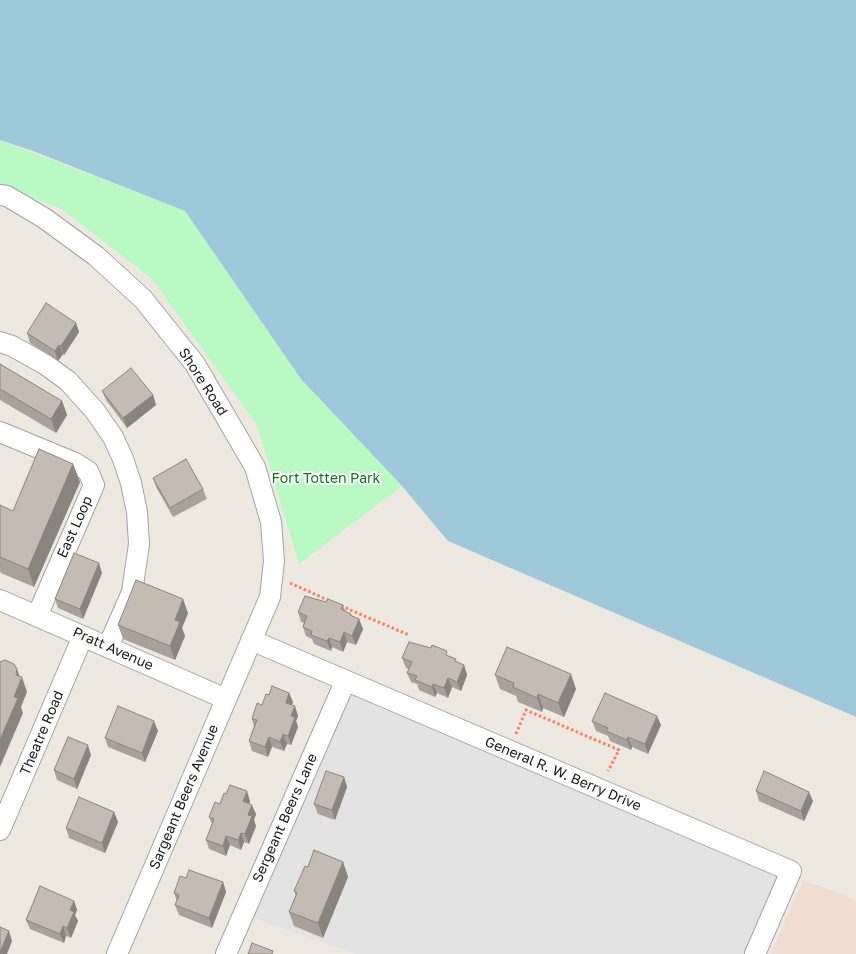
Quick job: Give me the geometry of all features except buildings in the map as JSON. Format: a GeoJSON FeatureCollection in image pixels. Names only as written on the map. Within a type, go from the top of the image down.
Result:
{"type":"FeatureCollection","features":[{"type":"Feature","properties":{"kind":"street","name":"Shore Road"},"geometry":{"type":"LineString","coordinates":[[0,195],[7,196],[44,218],[96,256],[142,299],[195,364],[255,467],[271,522],[274,561],[270,597],[251,640]]}},
{"type":"Feature","properties":{"kind":"street"},"geometry":{"type":"LineString","coordinates":[[0,342],[12,346],[46,365],[68,381],[95,411],[112,437],[123,459],[131,483],[137,512],[139,544],[132,592],[108,647]]}},
{"type":"Feature","properties":{"kind":"street","name":"East Loop"},"geometry":{"type":"LineString","coordinates":[[0,432],[75,463],[88,472],[94,485],[37,616]]}},
{"type":"Feature","properties":{"kind":"street","name":"Pratt Avenue"},"geometry":{"type":"LineString","coordinates":[[0,600],[226,699]]}},
{"type":"Feature","properties":{"kind":"street","name":"Theatre Road"},"geometry":{"type":"LineString","coordinates":[[0,830],[83,636]]}},
{"type":"Feature","properties":{"kind":"street","name":"General R. W. Berry Drive"},"geometry":{"type":"LineString","coordinates":[[251,640],[345,682],[791,871],[755,954]]}},
{"type":"Feature","properties":{"kind":"street","name":"Sargeant Beers Avenue"},"geometry":{"type":"LineString","coordinates":[[117,954],[251,640]]}},
{"type":"Feature","properties":{"kind":"street","name":"Sergeant Beers Lane"},"geometry":{"type":"LineString","coordinates":[[226,954],[345,682]]}},
{"type":"Feature","properties":{"kind":"path"},"geometry":{"type":"LineString","coordinates":[[284,582],[409,635]]}},
{"type":"Feature","properties":{"kind":"path"},"geometry":{"type":"LineString","coordinates":[[514,738],[526,710],[619,750],[606,776]]}},
{"type":"Feature","properties":{"kind":"shaded area"},"geometry":{"type":"Polygon","coordinates":[[[345,682],[791,871],[755,954],[356,954],[243,914],[345,682]]]}},
{"type":"Feature","properties":{"kind":"shaded area"},"geometry":{"type":"Polygon","coordinates":[[[803,880],[856,900],[856,954],[771,954],[803,880]]]}},
{"type":"Feature","properties":{"kind":"green space","name":"Fort Totten Park"},"geometry":{"type":"Polygon","coordinates":[[[0,140],[185,211],[301,379],[402,486],[299,564],[257,425],[152,279],[60,208],[0,187],[0,140]]]}},
{"type":"Feature","properties":{"kind":"water"},"geometry":{"type":"Polygon","coordinates":[[[0,0],[856,0],[856,717],[448,541],[402,486],[301,379],[185,211],[33,151],[0,140],[0,0]]]}}]}
